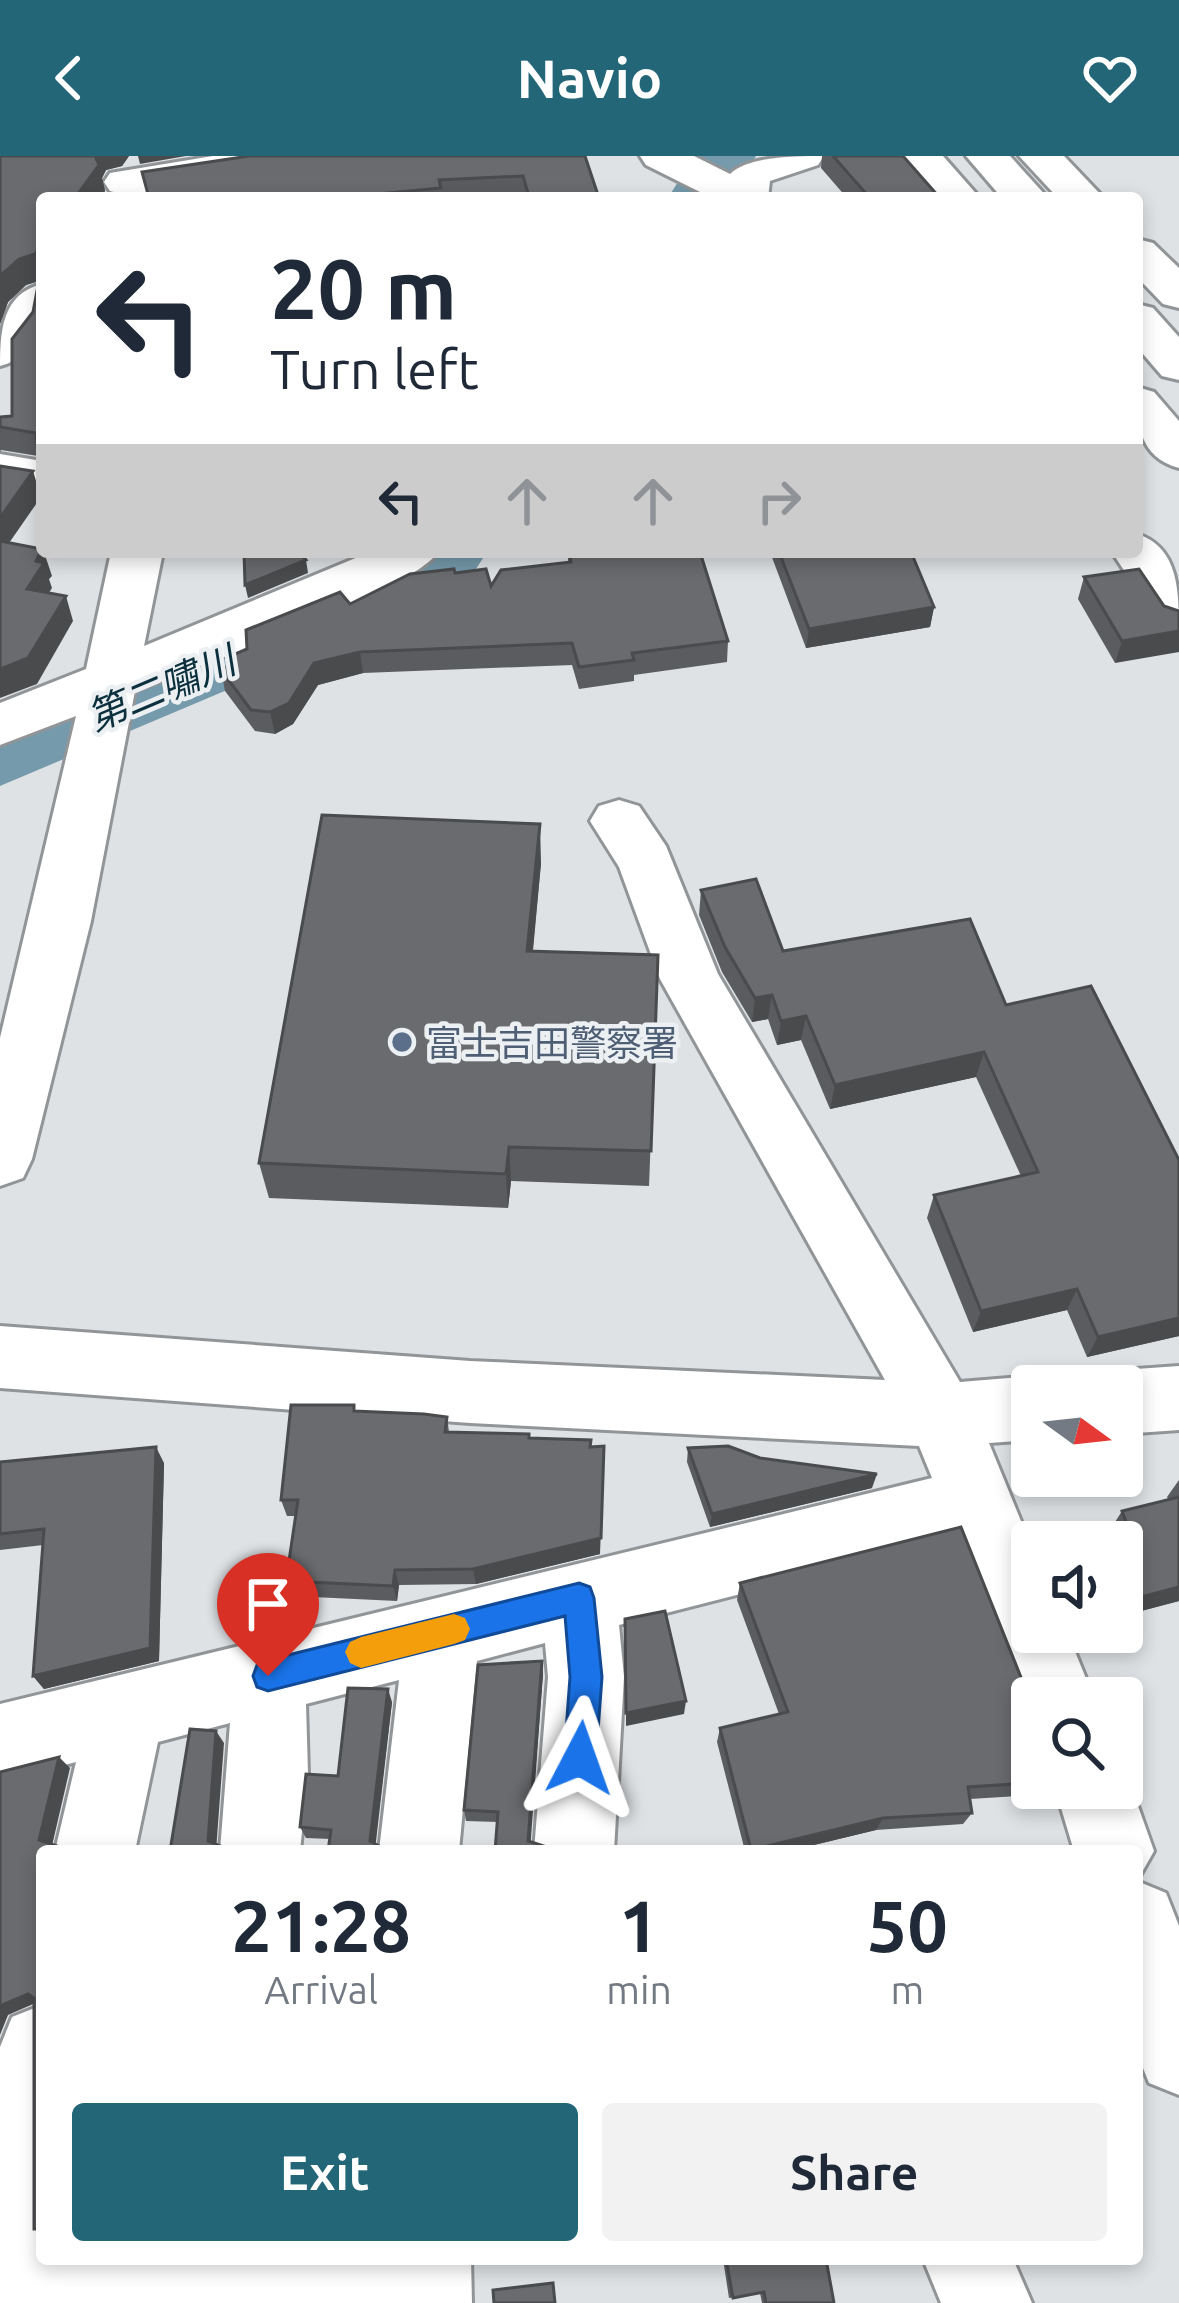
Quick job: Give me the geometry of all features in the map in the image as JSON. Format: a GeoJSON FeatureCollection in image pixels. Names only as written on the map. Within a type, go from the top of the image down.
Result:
{"type":"FeatureCollection","features":[{"type":"Feature","properties":{"kind":"main road"},"geometry":{"type":"LineString","coordinates":[[124,179],[298,156]]}},
{"type":"Feature","properties":{"kind":"main road"},"geometry":{"type":"LineString","coordinates":[[699,179],[752,173],[803,156]]}},
{"type":"Feature","properties":{"kind":"main road"},"geometry":{"type":"LineString","coordinates":[[920,156],[953,192]]}},
{"type":"Feature","properties":{"kind":"main road"},"geometry":{"type":"LineString","coordinates":[[987,156],[1020,192]]}},
{"type":"Feature","properties":{"kind":"main road"},"geometry":{"type":"LineString","coordinates":[[1040,156],[1076,192]]}},
{"type":"Feature","properties":{"kind":"main road"},"geometry":{"type":"LineString","coordinates":[[1143,258],[1179,294]]}},
{"type":"Feature","properties":{"kind":"main road"},"geometry":{"type":"LineString","coordinates":[[0,352],[36,306]]}},
{"type":"Feature","properties":{"kind":"main road"},"geometry":{"type":"LineString","coordinates":[[1143,325],[1179,366]]}},
{"type":"Feature","properties":{"kind":"main road"},"geometry":{"type":"LineString","coordinates":[[1143,409],[1179,452]]}},
{"type":"Feature","properties":{"kind":"main road"},"geometry":{"type":"LineString","coordinates":[[0,470],[36,476]]}},
{"type":"Feature","properties":{"kind":"main road"},"geometry":{"type":"LineString","coordinates":[[0,1159],[136,558]]}},
{"type":"Feature","properties":{"kind":"main road"},"geometry":{"type":"LineString","coordinates":[[0,725],[104,712],[400,558]]}},
{"type":"Feature","properties":{"kind":"main road"},"geometry":{"type":"LineString","coordinates":[[1142,558],[1179,613]]}},
{"type":"Feature","properties":{"kind":"main road"},"geometry":{"type":"LineString","coordinates":[[620,821],[646,861],[691,979],[942,1414],[1047,1677]]}},
{"type":"Feature","properties":{"kind":"main road"},"geometry":{"type":"LineString","coordinates":[[0,1357],[447,1390],[942,1414],[1011,1409]]}},
{"type":"Feature","properties":{"kind":"main road"},"geometry":{"type":"LineString","coordinates":[[1143,1401],[1179,1398]]}},
{"type":"Feature","properties":{"kind":"main road"},"geometry":{"type":"LineString","coordinates":[[0,1743],[974,1502]]}},
{"type":"Feature","properties":{"kind":"main road"},"geometry":{"type":"LineString","coordinates":[[574,1845],[586,1677],[579,1598]]}},
{"type":"Feature","properties":{"kind":"main road"},"geometry":{"type":"LineString","coordinates":[[420,1845],[442,1632]]}},
{"type":"Feature","properties":{"kind":"main road"},"geometry":{"type":"LineString","coordinates":[[261,1845],[269,1774],[268,1676]]}},
{"type":"Feature","properties":{"kind":"main road"},"geometry":{"type":"LineString","coordinates":[[96,1845],[126,1711]]}},
{"type":"Feature","properties":{"kind":"main road"},"geometry":{"type":"LineString","coordinates":[[1101,1809],[1112,1845]]}},
{"type":"Feature","properties":{"kind":"main road"},"geometry":{"type":"LineString","coordinates":[[1143,1941],[1179,2054]]}},
{"type":"Feature","properties":{"kind":"main road"},"geometry":{"type":"LineString","coordinates":[[26,2303],[25,2171],[36,2091]]}},
{"type":"Feature","properties":{"kind":"main road"},"geometry":{"type":"LineString","coordinates":[[41,2303],[208,2271],[293,2265]]}},
{"type":"Feature","properties":{"kind":"main road"},"geometry":{"type":"LineString","coordinates":[[427,2265],[427,2303]]}},
{"type":"Feature","properties":{"kind":"main road"},"geometry":{"type":"LineString","coordinates":[[970,2265],[987,2303]]}},
{"type":"Feature","properties":{"kind":"building"},"geometry":{"type":"Polygon","coordinates":[[[0,156],[95,156],[99,165],[79,192],[36,192],[36,253],[19,259],[0,276],[0,156]]]}},
{"type":"Feature","properties":{"kind":"building"},"geometry":{"type":"Polygon","coordinates":[[[249,156],[585,156],[597,192],[528,192],[523,176],[439,180],[441,188],[399,192],[147,192],[142,172],[249,156]]]}},
{"type":"Feature","properties":{"kind":"building"},"geometry":{"type":"Polygon","coordinates":[[[833,156],[903,156],[935,192],[865,192],[833,156]]]}},
{"type":"Feature","properties":{"kind":"building"},"geometry":{"type":"Polygon","coordinates":[[[36,296],[36,433],[0,427],[0,417],[12,416],[12,339],[33,312],[36,296]]]}},
{"type":"Feature","properties":{"kind":"building"},"geometry":{"type":"Polygon","coordinates":[[[0,466],[33,471],[0,518],[0,466]]]}},
{"type":"Feature","properties":{"kind":"building"},"geometry":{"type":"Polygon","coordinates":[[[0,541],[36,548],[36,561],[44,563],[27,589],[66,596],[28,658],[0,669],[0,541]]]}},
{"type":"Feature","properties":{"kind":"building"},"geometry":{"type":"Polygon","coordinates":[[[244,558],[306,560],[245,585],[244,558]]]}},
{"type":"Feature","properties":{"kind":"building"},"geometry":{"type":"Polygon","coordinates":[[[570,558],[702,558],[728,641],[632,653],[634,660],[579,667],[572,643],[360,652],[314,663],[289,703],[270,712],[251,710],[221,670],[232,664],[226,658],[247,649],[246,630],[340,592],[350,604],[410,574],[454,569],[455,573],[486,569],[491,586],[501,570],[571,562],[570,558]]]}},
{"type":"Feature","properties":{"kind":"building"},"geometry":{"type":"Polygon","coordinates":[[[781,558],[914,558],[934,607],[809,629],[781,558]]]}},
{"type":"Feature","properties":{"kind":"building"},"geometry":{"type":"Polygon","coordinates":[[[1139,569],[1164,606],[1179,611],[1179,631],[1122,641],[1084,577],[1139,569]]]}},
{"type":"Feature","properties":{"kind":"building"},"geometry":{"type":"Polygon","coordinates":[[[322,815],[540,824],[527,951],[658,955],[651,1151],[509,1147],[506,1174],[259,1163],[322,815]]]}},
{"type":"Feature","properties":{"kind":"building"},"geometry":{"type":"Polygon","coordinates":[[[756,879],[783,951],[970,919],[1006,1005],[1091,986],[1179,1160],[1179,1318],[1098,1337],[1077,1289],[981,1311],[934,1195],[1038,1172],[984,1052],[835,1085],[806,1016],[781,1021],[772,995],[755,998],[725,947],[701,890],[756,879]]]}},
{"type":"Feature","properties":{"kind":"building"},"geometry":{"type":"Polygon","coordinates":[[[291,1405],[354,1405],[354,1411],[447,1417],[445,1432],[591,1440],[590,1447],[604,1446],[601,1538],[473,1569],[395,1570],[393,1586],[286,1581],[298,1500],[281,1500],[291,1405]]]}},
{"type":"Feature","properties":{"kind":"building"},"geometry":{"type":"Polygon","coordinates":[[[728,1446],[760,1458],[877,1474],[712,1514],[688,1448],[728,1446]]]}},
{"type":"Feature","properties":{"kind":"building"},"geometry":{"type":"Polygon","coordinates":[[[156,1447],[150,1648],[33,1676],[44,1529],[0,1534],[0,1462],[156,1447]]]}},
{"type":"Feature","properties":{"kind":"building"},"geometry":{"type":"Polygon","coordinates":[[[1179,1497],[1179,1587],[1143,1596],[1143,1521],[1126,1521],[1122,1511],[1179,1497]]]}},
{"type":"Feature","properties":{"kind":"building"},"geometry":{"type":"Polygon","coordinates":[[[961,1527],[1021,1677],[1011,1677],[1011,1784],[968,1787],[972,1813],[883,1818],[772,1845],[750,1845],[720,1728],[788,1712],[740,1583],[961,1527]]]}},
{"type":"Feature","properties":{"kind":"building"},"geometry":{"type":"Polygon","coordinates":[[[665,1611],[686,1701],[626,1713],[625,1619],[665,1611]]]}},
{"type":"Feature","properties":{"kind":"building"},"geometry":{"type":"Polygon","coordinates":[[[542,1661],[528,1841],[541,1845],[495,1845],[498,1812],[464,1810],[478,1665],[542,1661]]]}},
{"type":"Feature","properties":{"kind":"building"},"geometry":{"type":"Polygon","coordinates":[[[348,1688],[388,1689],[370,1841],[377,1845],[329,1845],[331,1830],[300,1827],[306,1774],[338,1776],[348,1688]]]}},
{"type":"Feature","properties":{"kind":"building"},"geometry":{"type":"Polygon","coordinates":[[[190,1729],[216,1731],[208,1841],[218,1845],[171,1845],[190,1729]]]}},
{"type":"Feature","properties":{"kind":"building"},"geometry":{"type":"Polygon","coordinates":[[[59,1757],[39,1840],[54,1845],[36,1845],[36,2229],[34,1998],[28,1994],[0,2006],[0,1772],[59,1757]]]}},
{"type":"Feature","properties":{"kind":"building"},"geometry":{"type":"Polygon","coordinates":[[[727,2265],[827,2265],[834,2303],[766,2303],[764,2292],[733,2298],[727,2265]]]}},
{"type":"Feature","properties":{"kind":"building"},"geometry":{"type":"Polygon","coordinates":[[[553,2283],[555,2303],[494,2303],[493,2290],[553,2283]]]}},
{"type":"Feature","properties":{"kind":"waterway","name":"第二嘯川"},"geometry":{"type":"LineString","coordinates":[[704,192],[725,156]]}},
{"type":"Feature","properties":{"kind":"waterway","name":"第二嘯川"},"geometry":{"type":"LineString","coordinates":[[0,757],[292,632],[438,558]]}},
{"type":"Feature","properties":{"kind":"slow traffic"},"geometry":{"type":"LineString","coordinates":[[361,1652],[454,1629]]}},
{"type":"Feature","properties":{"kind":"place","name":"富士吉田警察署"},"geometry":{"type":"Point","coordinates":[402,1042]}},
{"type":"Feature","properties":{"kind":"route"},"geometry":{"type":"LineString","coordinates":[[268,1676],[579,1598],[586,1677],[580,1758]]}}]}
